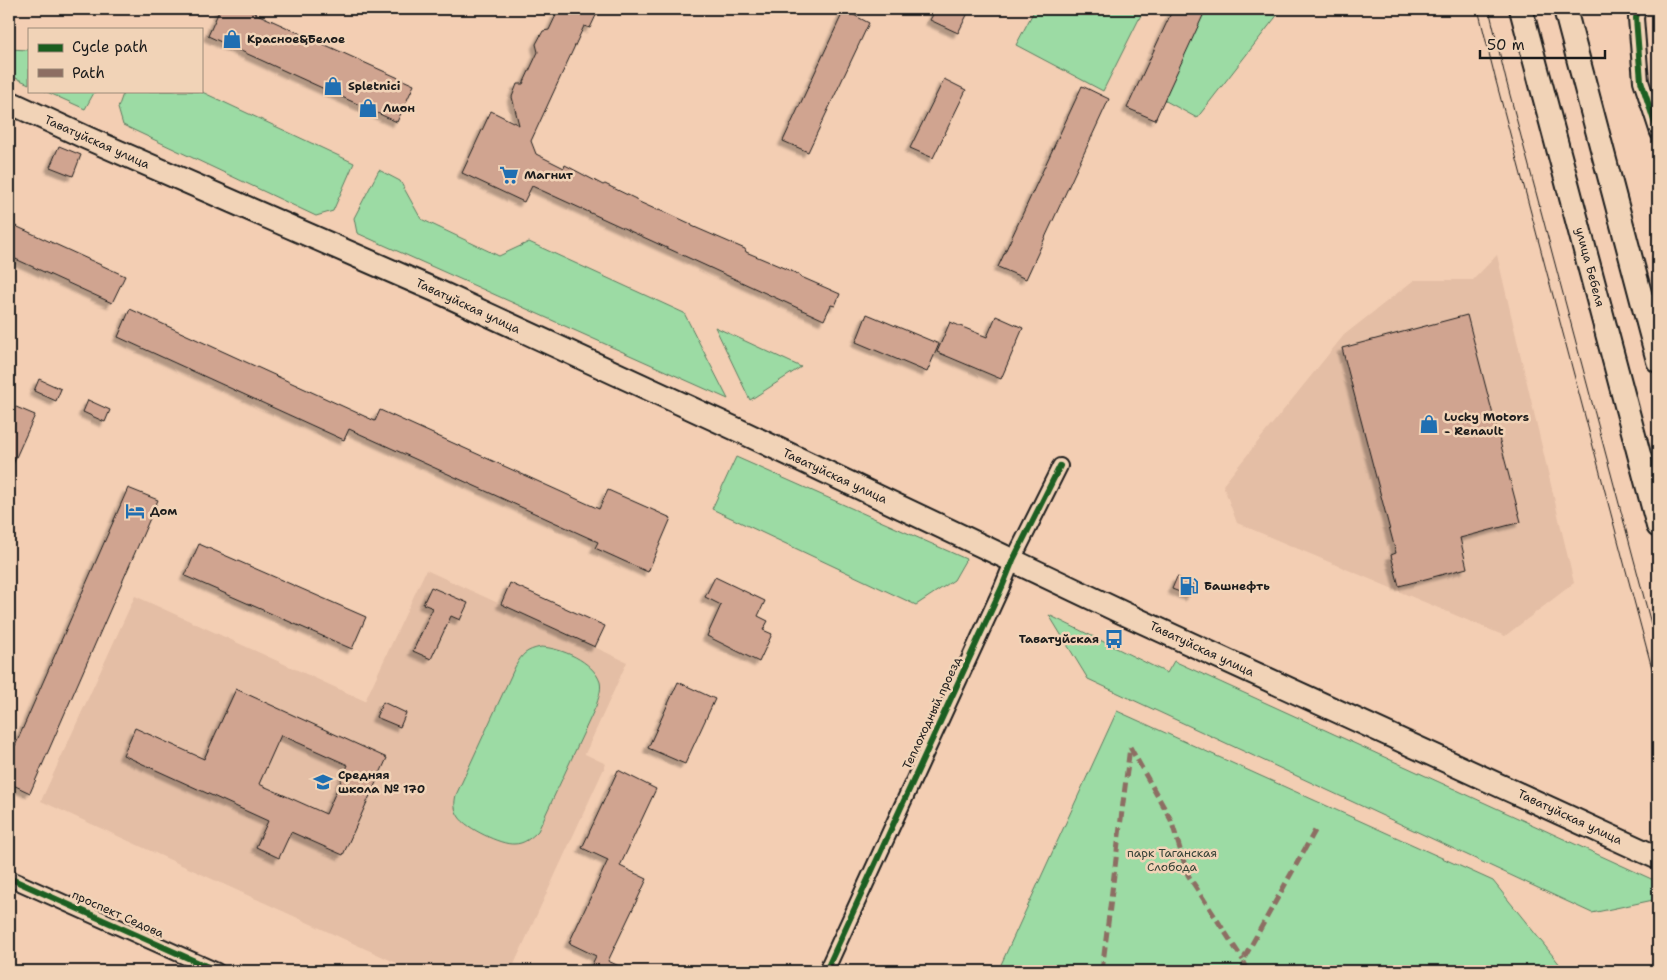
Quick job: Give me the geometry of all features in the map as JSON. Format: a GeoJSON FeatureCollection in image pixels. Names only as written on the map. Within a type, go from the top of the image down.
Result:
{"type":"FeatureCollection","features":[{"type":"Feature","properties":{"kind":"main road","name":"улица Бебеля"},"geometry":{"type":"LineString","coordinates":[[1521,9],[1658,526]]}},
{"type":"Feature","properties":{"kind":"main road"},"geometry":{"type":"LineString","coordinates":[[1565,9],[1658,361]]}},
{"type":"Feature","properties":{"kind":"main road","name":"Таватуйская улица"},"geometry":{"type":"LineString","coordinates":[[9,102],[437,291],[738,430],[1140,621],[1658,858]]}},
{"type":"Feature","properties":{"kind":"street"},"geometry":{"type":"LineString","coordinates":[[1638,9],[1636,18],[1641,81],[1658,133]]}},
{"type":"Feature","properties":{"kind":"street","name":"Теплоходный проезд"},"geometry":{"type":"LineString","coordinates":[[826,971],[1013,560],[1060,466]]}},
{"type":"Feature","properties":{"kind":"street","name":"проспект Седова"},"geometry":{"type":"LineString","coordinates":[[9,878],[217,971]]}},
{"type":"Feature","properties":{"kind":"shaded area"},"geometry":{"type":"Polygon","coordinates":[[[1497,255],[1574,583],[1505,636],[1237,523],[1223,485],[1344,335],[1414,280],[1473,280],[1497,255]]]}},
{"type":"Feature","properties":{"kind":"shaded area","name":"Средняя школа № 170"},"geometry":{"type":"Polygon","coordinates":[[[426,570],[627,662],[585,754],[606,764],[511,971],[414,971],[41,801],[135,596],[365,701],[426,570]]]}},
{"type":"Feature","properties":{"kind":"green space"},"geometry":{"type":"Polygon","coordinates":[[[1035,9],[1144,9],[1103,91],[1016,45],[1035,9]]]}},
{"type":"Feature","properties":{"kind":"green space"},"geometry":{"type":"Polygon","coordinates":[[[1202,9],[1282,9],[1197,118],[1164,100],[1202,9]]]}},
{"type":"Feature","properties":{"kind":"green space"},"geometry":{"type":"Polygon","coordinates":[[[9,49],[28,50],[28,84],[9,75],[9,49]]]}},
{"type":"Feature","properties":{"kind":"green space"},"geometry":{"type":"Polygon","coordinates":[[[47,92],[94,92],[85,109],[47,92]]]}},
{"type":"Feature","properties":{"kind":"green space"},"geometry":{"type":"Polygon","coordinates":[[[124,92],[202,92],[354,163],[333,211],[316,216],[123,125],[118,108],[124,92]]]}},
{"type":"Feature","properties":{"kind":"green space"},"geometry":{"type":"Polygon","coordinates":[[[379,170],[400,181],[421,219],[499,256],[529,242],[684,313],[728,399],[357,233],[354,218],[379,170]]]}},
{"type":"Feature","properties":{"kind":"green space"},"geometry":{"type":"Polygon","coordinates":[[[715,327],[801,367],[750,400],[715,327]]]}},
{"type":"Feature","properties":{"kind":"green space"},"geometry":{"type":"Polygon","coordinates":[[[736,457],[966,559],[954,580],[916,605],[712,509],[736,457]]]}},
{"type":"Feature","properties":{"kind":"green space"},"geometry":{"type":"Polygon","coordinates":[[[1049,615],[1167,673],[1174,661],[1658,882],[1658,899],[1592,913],[1088,679],[1049,615]]]}},
{"type":"Feature","properties":{"kind":"green space"},"geometry":{"type":"Polygon","coordinates":[[[541,647],[567,653],[584,662],[591,668],[600,682],[600,691],[596,706],[538,831],[524,842],[508,844],[484,835],[463,821],[456,812],[455,798],[515,667],[522,656],[528,651],[541,647]]]}},
{"type":"Feature","properties":{"kind":"green space","name":"парк Таганская Слобода"},"geometry":{"type":"Polygon","coordinates":[[[1117,711],[1493,881],[1565,971],[998,971],[1117,711]]]}},
{"type":"Feature","properties":{"kind":"building"},"geometry":{"type":"Polygon","coordinates":[[[220,9],[246,9],[414,85],[397,122],[208,36],[220,9]]]}},
{"type":"Feature","properties":{"kind":"building"},"geometry":{"type":"Polygon","coordinates":[[[564,9],[599,9],[590,28],[584,26],[531,141],[536,154],[564,168],[565,165],[637,201],[657,210],[659,209],[745,249],[746,252],[840,294],[835,306],[831,305],[824,320],[532,186],[524,202],[462,173],[491,111],[519,125],[512,97],[517,84],[523,84],[538,52],[536,44],[543,31],[549,30],[557,13],[561,15],[564,9]]]}},
{"type":"Feature","properties":{"kind":"building"},"geometry":{"type":"Polygon","coordinates":[[[936,9],[970,9],[958,33],[930,20],[936,9]]]}},
{"type":"Feature","properties":{"kind":"building"},"geometry":{"type":"Polygon","coordinates":[[[1173,9],[1206,9],[1155,120],[1127,108],[1173,9]]]}},
{"type":"Feature","properties":{"kind":"building"},"geometry":{"type":"Polygon","coordinates":[[[844,10],[869,23],[808,152],[783,141],[844,10]]]}},
{"type":"Feature","properties":{"kind":"building"},"geometry":{"type":"Polygon","coordinates":[[[944,79],[966,90],[933,158],[910,148],[944,79]]]}},
{"type":"Feature","properties":{"kind":"building"},"geometry":{"type":"Polygon","coordinates":[[[1082,86],[1109,99],[1026,279],[998,267],[1082,86]]]}},
{"type":"Feature","properties":{"kind":"building"},"geometry":{"type":"Polygon","coordinates":[[[59,146],[81,155],[73,176],[50,167],[59,146]]]}},
{"type":"Feature","properties":{"kind":"building"},"geometry":{"type":"Polygon","coordinates":[[[9,223],[125,276],[112,303],[9,256],[9,223]]]}},
{"type":"Feature","properties":{"kind":"building"},"geometry":{"type":"Polygon","coordinates":[[[130,309],[375,421],[380,410],[599,509],[608,490],[671,518],[648,572],[595,548],[598,542],[349,429],[344,440],[118,337],[130,309]]]}},
{"type":"Feature","properties":{"kind":"building"},"geometry":{"type":"Polygon","coordinates":[[[867,314],[939,344],[927,372],[856,342],[867,314]]]}},
{"type":"Feature","properties":{"kind":"building"},"geometry":{"type":"Polygon","coordinates":[[[1467,315],[1521,522],[1460,538],[1467,568],[1399,586],[1391,555],[1396,553],[1342,348],[1467,315]]]}},
{"type":"Feature","properties":{"kind":"building"},"geometry":{"type":"Polygon","coordinates":[[[996,316],[1023,328],[1001,379],[937,352],[950,322],[987,337],[996,316]]]}},
{"type":"Feature","properties":{"kind":"building"},"geometry":{"type":"Polygon","coordinates":[[[39,379],[61,389],[56,401],[34,391],[39,379]]]}},
{"type":"Feature","properties":{"kind":"building"},"geometry":{"type":"Polygon","coordinates":[[[88,400],[110,410],[105,422],[83,412],[88,400]]]}},
{"type":"Feature","properties":{"kind":"building"},"geometry":{"type":"Polygon","coordinates":[[[9,404],[35,415],[9,473],[9,404]]]}},
{"type":"Feature","properties":{"kind":"building"},"geometry":{"type":"Polygon","coordinates":[[[128,488],[158,500],[30,793],[9,783],[9,743],[15,746],[128,488]]]}},
{"type":"Feature","properties":{"kind":"building"},"geometry":{"type":"Polygon","coordinates":[[[199,544],[366,617],[352,649],[185,576],[199,544]]]}},
{"type":"Feature","properties":{"kind":"building"},"geometry":{"type":"Polygon","coordinates":[[[715,577],[765,601],[758,616],[768,621],[763,630],[772,634],[759,662],[707,636],[721,605],[705,597],[715,577]]]}},
{"type":"Feature","properties":{"kind":"building"},"geometry":{"type":"Polygon","coordinates":[[[1177,577],[1195,585],[1190,596],[1172,589],[1177,577]]]}},
{"type":"Feature","properties":{"kind":"building"},"geometry":{"type":"Polygon","coordinates":[[[510,583],[605,626],[595,647],[501,604],[510,583]]]}},
{"type":"Feature","properties":{"kind":"building"},"geometry":{"type":"Polygon","coordinates":[[[431,587],[468,603],[460,620],[451,616],[431,659],[413,651],[433,608],[423,604],[431,587]]]}},
{"type":"Feature","properties":{"kind":"building"},"geometry":{"type":"Polygon","coordinates":[[[678,682],[715,699],[685,764],[648,748],[678,682]]]}},
{"type":"Feature","properties":{"kind":"building"},"geometry":{"type":"Polygon","coordinates":[[[236,689],[387,758],[343,855],[291,832],[279,858],[256,847],[268,821],[123,755],[135,728],[204,759],[236,689]],[[281,735],[259,784],[326,814],[348,765],[281,735]]]}},
{"type":"Feature","properties":{"kind":"building"},"geometry":{"type":"Polygon","coordinates":[[[383,702],[406,713],[400,727],[376,717],[383,702]]]}},
{"type":"Feature","properties":{"kind":"building"},"geometry":{"type":"Polygon","coordinates":[[[618,770],[656,789],[620,866],[647,879],[608,961],[630,971],[589,971],[596,956],[569,943],[608,860],[582,848],[618,770]]]}},
{"type":"Feature","properties":{"kind":"tram line"},"geometry":{"type":"LineString","coordinates":[[1478,9],[1658,691]]}},
{"type":"Feature","properties":{"kind":"tram line"},"geometry":{"type":"LineString","coordinates":[[1489,9],[1506,80],[1658,650]]}},
{"type":"Feature","properties":{"kind":"marked path"},"geometry":{"type":"LineString","coordinates":[[1130,747],[1171,820],[1188,875],[1243,960]]}},
{"type":"Feature","properties":{"kind":"marked path"},"geometry":{"type":"LineString","coordinates":[[1102,971],[1130,747]]}},
{"type":"Feature","properties":{"kind":"marked path"},"geometry":{"type":"LineString","coordinates":[[1248,971],[1243,960],[1316,829]]}},
{"type":"Feature","properties":{"kind":"cycle path"},"geometry":{"type":"LineString","coordinates":[[1638,9],[1636,18],[1641,81],[1658,133]]}},
{"type":"Feature","properties":{"kind":"cycle path"},"geometry":{"type":"LineString","coordinates":[[826,971],[1013,560],[1060,466]]}},
{"type":"Feature","properties":{"kind":"cycle path"},"geometry":{"type":"LineString","coordinates":[[9,878],[217,971]]}},
{"type":"Feature","properties":{"kind":"place","name":"Красное&Белое"},"geometry":{"type":"Point","coordinates":[232,39]}},
{"type":"Feature","properties":{"kind":"place","name":"Spletnici"},"geometry":{"type":"Point","coordinates":[333,86]}},
{"type":"Feature","properties":{"kind":"place","name":"Лион"},"geometry":{"type":"Point","coordinates":[368,108]}},
{"type":"Feature","properties":{"kind":"place","name":"Магнит"},"geometry":{"type":"Point","coordinates":[509,175]}},
{"type":"Feature","properties":{"kind":"place","name":"Lucky Motors - Renault"},"geometry":{"type":"Point","coordinates":[1429,424]}},
{"type":"Feature","properties":{"kind":"place","name":"Дом"},"geometry":{"type":"Point","coordinates":[135,511]}},
{"type":"Feature","properties":{"kind":"place","name":"Башнефть"},"geometry":{"type":"Point","coordinates":[1189,586]}},
{"type":"Feature","properties":{"kind":"place","name":"Таватуйская"},"geometry":{"type":"Point","coordinates":[1114,639]}},
{"type":"Feature","properties":{"kind":"place","name":"Средняя школа № 170"},"geometry":{"type":"Point","coordinates":[323,782]}}]}
